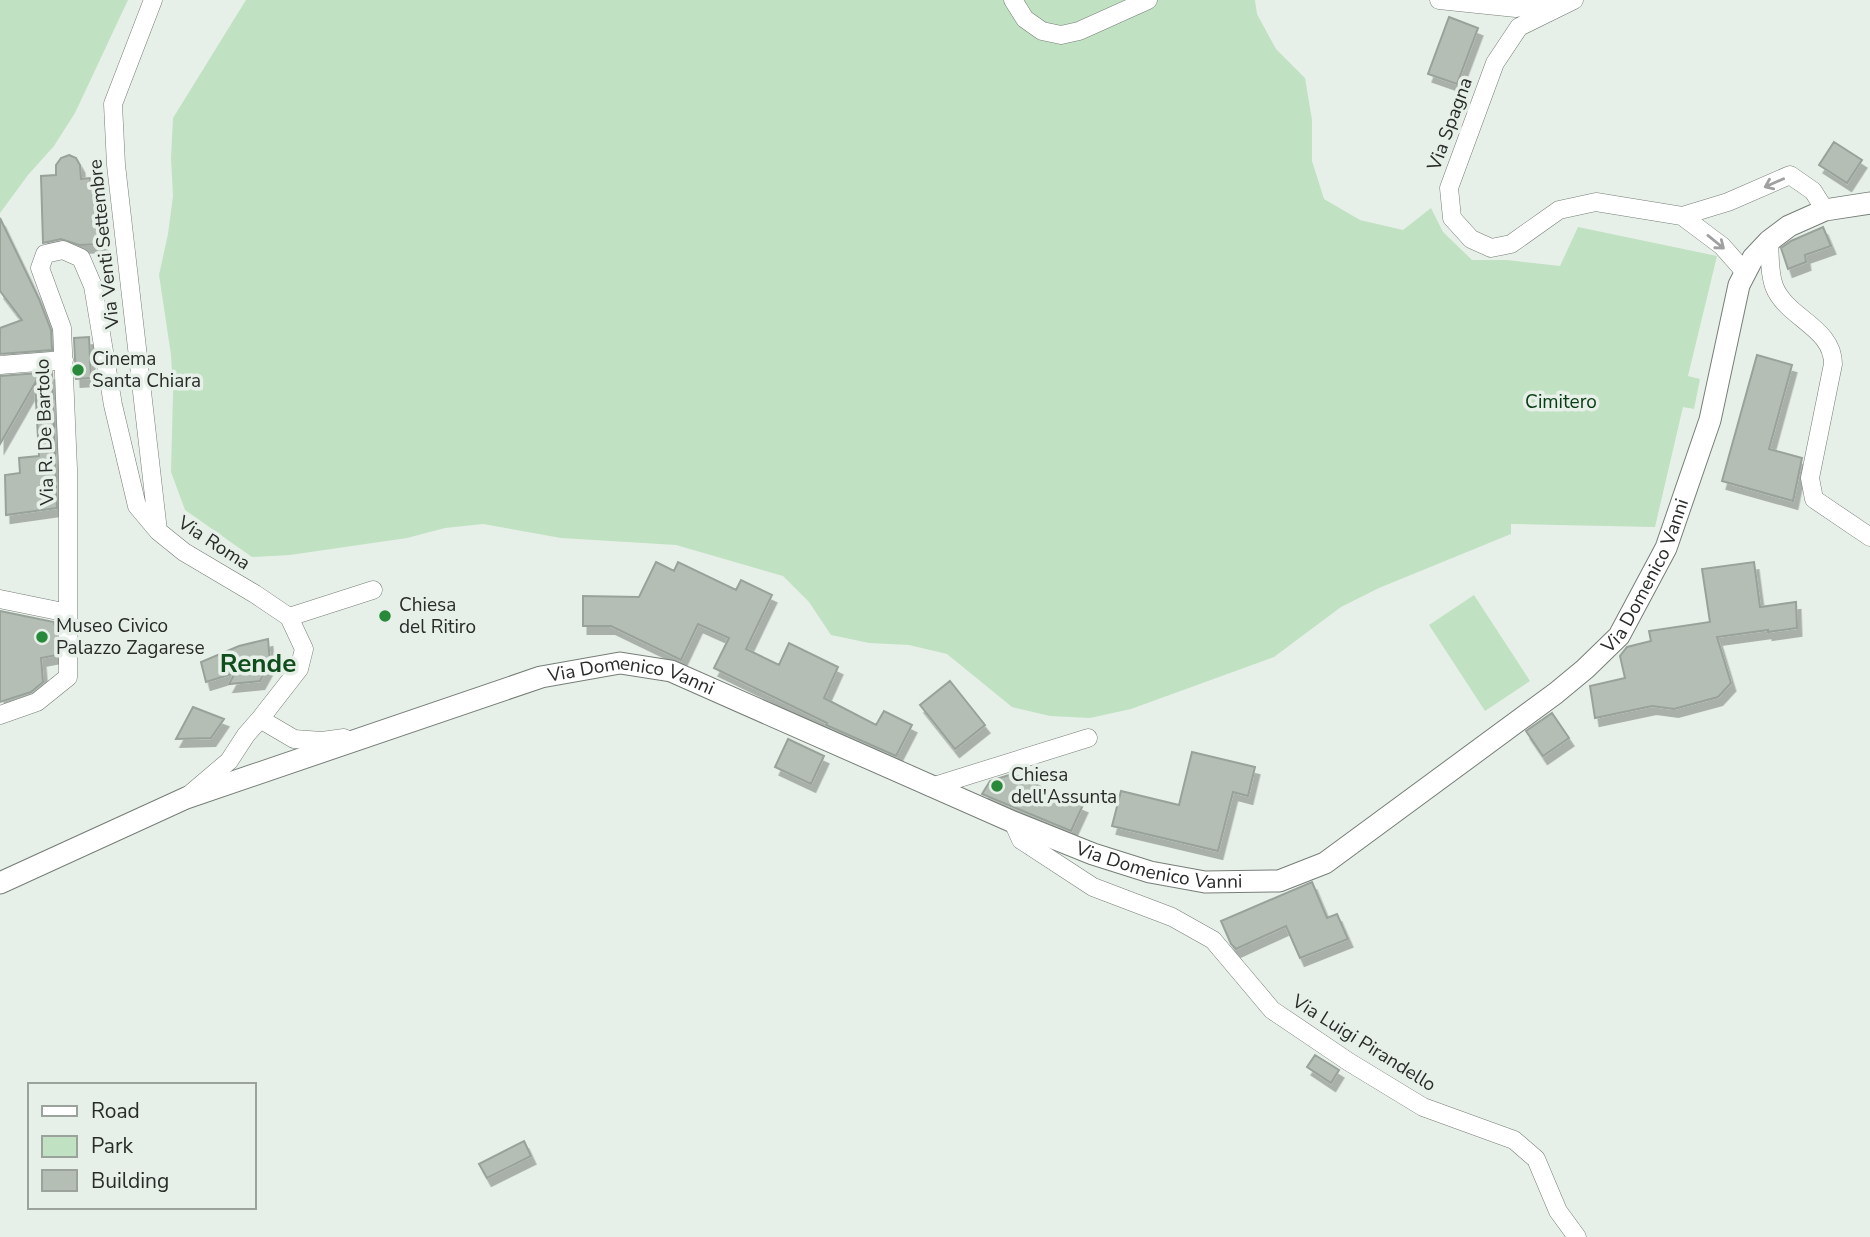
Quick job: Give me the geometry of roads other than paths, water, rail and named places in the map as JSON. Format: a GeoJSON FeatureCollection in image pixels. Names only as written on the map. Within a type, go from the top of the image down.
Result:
{"type":"FeatureCollection","features":[{"type":"Feature","properties":{"kind":"main road","name":"Via Domenico Vanni"},"geometry":{"type":"LineString","coordinates":[[0,883],[186,797],[541,677],[620,663],[671,671],[1013,822],[1150,872],[1205,882],[1279,881],[1325,863],[1556,693],[1619,636],[1666,548],[1710,420],[1740,285],[1753,258],[1788,226],[1825,210],[1870,204]]}},
{"type":"Feature","properties":{"kind":"street","name":"Via Venti Settembre"},"geometry":{"type":"LineString","coordinates":[[153,0],[113,103],[118,177],[158,531]]}},
{"type":"Feature","properties":{"kind":"street"},"geometry":{"type":"LineString","coordinates":[[1013,0],[1025,19],[1042,31],[1061,35],[1079,31],[1148,0]]}},
{"type":"Feature","properties":{"kind":"street"},"geometry":{"type":"LineString","coordinates":[[1438,0],[1517,8],[1556,0]]}},
{"type":"Feature","properties":{"kind":"street","name":"Via Spagna"},"geometry":{"type":"LineString","coordinates":[[1574,0],[1519,27],[1495,64],[1449,188],[1452,218],[1471,239],[1491,248],[1511,244],[1559,210],[1596,202],[1682,216],[1728,202],[1790,175],[1813,191],[1825,210]]}},
{"type":"Feature","properties":{"kind":"street","name":"Via Spagna"},"geometry":{"type":"LineString","coordinates":[[1682,216],[1722,246],[1745,272]]}},
{"type":"Feature","properties":{"kind":"street"},"geometry":{"type":"LineString","coordinates":[[1769,241],[1773,285],[1784,301],[1828,342],[1833,354],[1810,478],[1814,499],[1870,537]]}},
{"type":"Feature","properties":{"kind":"street","name":"Via Roma"},"geometry":{"type":"LineString","coordinates":[[45,254],[63,250],[81,258],[93,286],[113,405],[137,506],[158,531],[184,552],[289,617]]}},
{"type":"Feature","properties":{"kind":"street","name":"Via R. De Bartolo"},"geometry":{"type":"LineString","coordinates":[[0,715],[37,702],[68,677],[68,469],[64,360],[62,328],[40,268],[45,254]]}},
{"type":"Feature","properties":{"kind":"street"},"geometry":{"type":"LineString","coordinates":[[0,365],[64,360]]}},
{"type":"Feature","properties":{"kind":"street"},"geometry":{"type":"LineString","coordinates":[[186,797],[229,761],[246,735],[299,669],[303,649],[289,617],[373,590]]}},
{"type":"Feature","properties":{"kind":"street"},"geometry":{"type":"LineString","coordinates":[[0,599],[68,613]]}},
{"type":"Feature","properties":{"kind":"street"},"geometry":{"type":"LineString","coordinates":[[260,719],[294,739],[321,741],[368,736]]}},
{"type":"Feature","properties":{"kind":"street"},"geometry":{"type":"LineString","coordinates":[[931,787],[1088,738]]}},
{"type":"Feature","properties":{"kind":"street","name":"Via Luigi Pirandello"},"geometry":{"type":"LineString","coordinates":[[1013,822],[1021,840],[1093,887],[1172,917],[1213,940],[1272,1010],[1349,1062],[1423,1107],[1514,1139],[1536,1159],[1558,1211],[1577,1237]]}},
{"type":"Feature","properties":{"kind":"place","name":"Cinema Santa Chiara"},"geometry":{"type":"Point","coordinates":[78,370]}},
{"type":"Feature","properties":{"kind":"place","name":"Chiesa del Ritiro"},"geometry":{"type":"Point","coordinates":[385,616]}},
{"type":"Feature","properties":{"kind":"place","name":"Museo Civico Palazzo Zagarese"},"geometry":{"type":"Point","coordinates":[42,637]}},
{"type":"Feature","properties":{"kind":"place","name":"Chiesa dell'Assunta"},"geometry":{"type":"Point","coordinates":[997,786]}},
{"type":"Feature","properties":{"kind":"district","name":"Rende"},"geometry":{"type":"Point","coordinates":[258,663]}},
{"type":"Feature","properties":{"kind":"park label","name":"Cimitero"},"geometry":{"type":"Point","coordinates":[1561,402]}}]}
